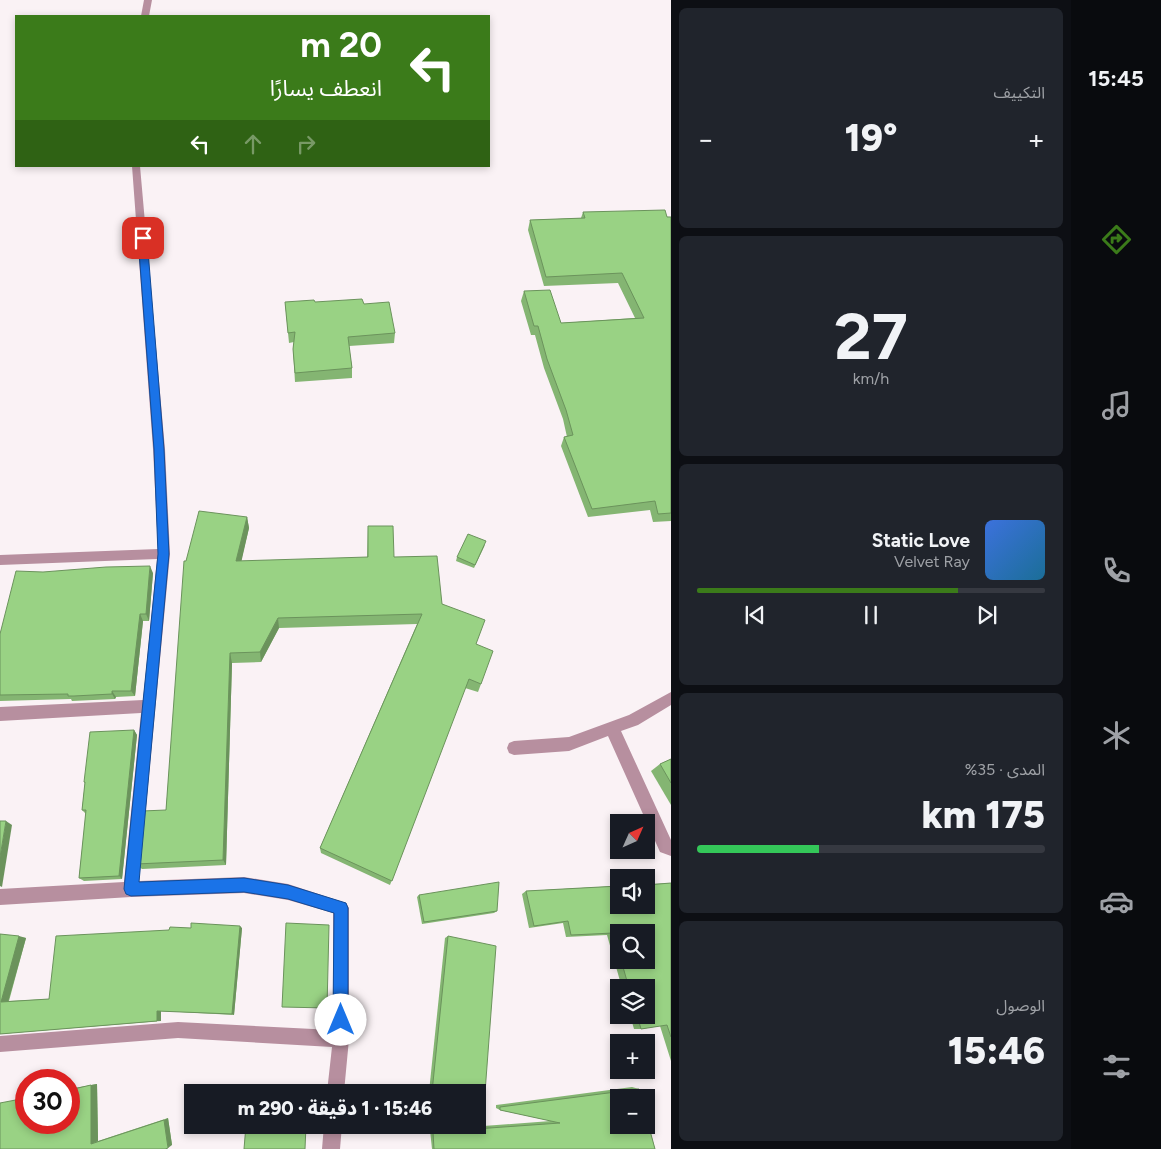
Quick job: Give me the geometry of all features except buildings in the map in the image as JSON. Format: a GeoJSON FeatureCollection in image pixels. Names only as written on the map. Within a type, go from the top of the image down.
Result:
{"type":"FeatureCollection","features":[{"type":"Feature","properties":{"kind":"street"},"geometry":{"type":"LineString","coordinates":[[145,15],[148,0]]}},
{"type":"Feature","properties":{"kind":"street"},"geometry":{"type":"LineString","coordinates":[[131,889],[164,554],[159,449],[136,167]]}},
{"type":"Feature","properties":{"kind":"street"},"geometry":{"type":"LineString","coordinates":[[0,560],[164,554]]}},
{"type":"Feature","properties":{"kind":"street"},"geometry":{"type":"LineString","coordinates":[[514,748],[569,744],[633,720],[671,698]]}},
{"type":"Feature","properties":{"kind":"street"},"geometry":{"type":"LineString","coordinates":[[0,714],[149,706]]}},
{"type":"Feature","properties":{"kind":"street"},"geometry":{"type":"LineString","coordinates":[[612,728],[664,847],[671,848]]}},
{"type":"Feature","properties":{"kind":"street"},"geometry":{"type":"LineString","coordinates":[[0,897],[131,889],[244,885],[288,892],[341,908],[341,1039],[337,1084]]}},
{"type":"Feature","properties":{"kind":"street"},"geometry":{"type":"LineString","coordinates":[[0,1044],[178,1030],[341,1039]]}},
{"type":"Feature","properties":{"kind":"street"},"geometry":{"type":"LineString","coordinates":[[331,1149],[332,1134]]}},
{"type":"Feature","properties":{"kind":"route"},"geometry":{"type":"LineString","coordinates":[[143,238],[159,449],[164,554],[131,889],[244,885],[288,892],[341,908],[341,1020]]}}]}
